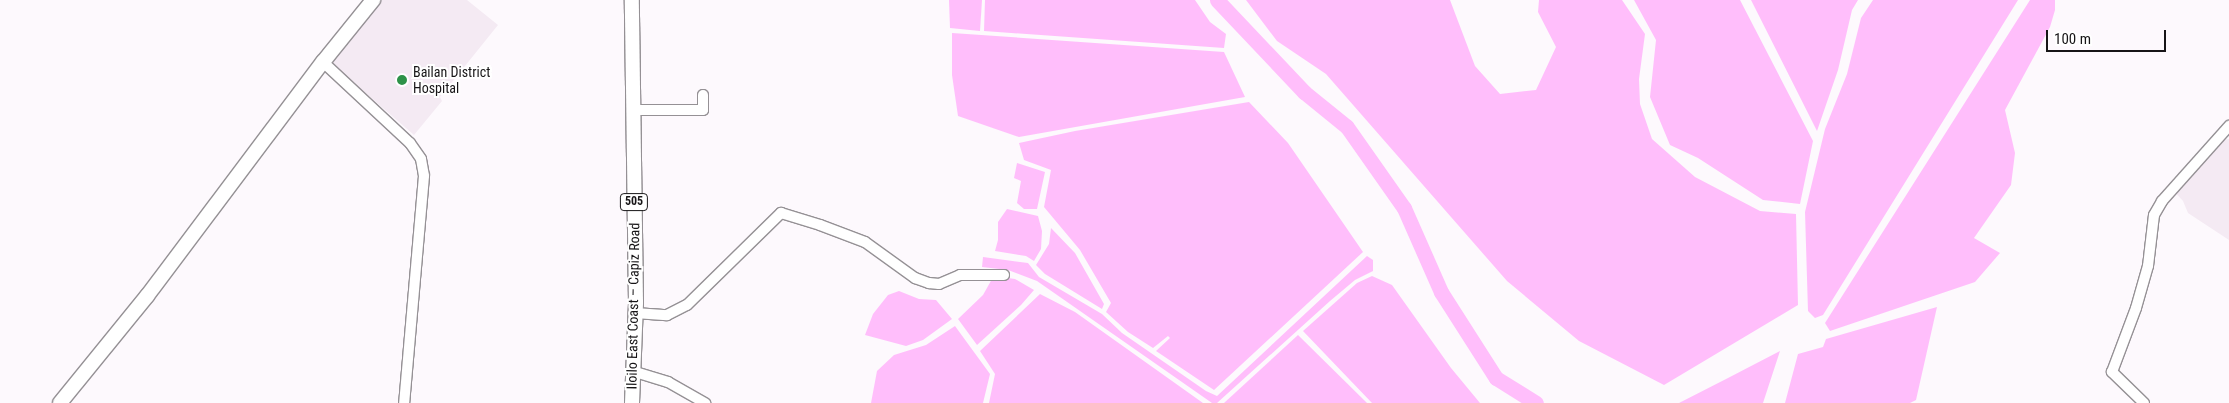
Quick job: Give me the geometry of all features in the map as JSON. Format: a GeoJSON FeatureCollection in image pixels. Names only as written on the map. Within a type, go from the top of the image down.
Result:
{"type":"FeatureCollection","features":[{"type":"Feature","properties":{"kind":"main road"},"geometry":{"type":"LineString","coordinates":[[60,403],[147,296],[323,62],[373,0]]}},
{"type":"Feature","properties":{"kind":"main road","name":"Iloilo East Coast – Capiz Road"},"geometry":{"type":"LineString","coordinates":[[632,0],[635,313],[632,403]]}},
{"type":"Feature","properties":{"kind":"street"},"geometry":{"type":"LineString","coordinates":[[323,62],[410,143],[421,159],[424,176],[404,403]]}},
{"type":"Feature","properties":{"kind":"street"},"geometry":{"type":"LineString","coordinates":[[633,110],[703,110],[703,95]]}},
{"type":"Feature","properties":{"kind":"street"},"geometry":{"type":"LineString","coordinates":[[2144,403],[2112,372],[2136,308],[2148,266],[2154,215],[2162,201],[2229,126]]}},
{"type":"Feature","properties":{"kind":"street"},"geometry":{"type":"LineString","coordinates":[[635,313],[667,314],[687,305],[781,213],[865,242],[915,278],[929,283],[939,284],[960,276],[1004,275]]}},
{"type":"Feature","properties":{"kind":"street"},"geometry":{"type":"LineString","coordinates":[[632,371],[668,382],[706,403]]}},
{"type":"Feature","properties":{"kind":"shaded area","name":"Bailan District Hospital"},"geometry":{"type":"Polygon","coordinates":[[[382,0],[467,0],[498,25],[440,97],[442,101],[414,135],[331,63],[382,0]]]}},
{"type":"Feature","properties":{"kind":"shaded area"},"geometry":{"type":"Polygon","coordinates":[[[949,0],[982,0],[980,31],[950,28],[949,0]]]}},
{"type":"Feature","properties":{"kind":"shaded area"},"geometry":{"type":"Polygon","coordinates":[[[985,0],[1195,0],[1210,22],[1226,34],[1224,48],[984,31],[985,0]]]}},
{"type":"Feature","properties":{"kind":"shaded area"},"geometry":{"type":"Polygon","coordinates":[[[1246,0],[1450,0],[1475,66],[1500,94],[1536,90],[1556,47],[1538,12],[1539,0],[1622,0],[1645,34],[1639,79],[1640,104],[1652,139],[1695,177],[1760,211],[1796,214],[1798,305],[1664,385],[1579,341],[1507,281],[1326,74],[1277,41],[1246,0]]]}},
{"type":"Feature","properties":{"kind":"shaded area"},"geometry":{"type":"Polygon","coordinates":[[[1634,0],[1740,0],[1813,141],[1800,204],[1763,200],[1698,158],[1670,145],[1650,97],[1656,40],[1634,0]]]}},
{"type":"Feature","properties":{"kind":"shaded area"},"geometry":{"type":"Polygon","coordinates":[[[1751,0],[1858,0],[1852,10],[1838,70],[1817,131],[1751,0]]]}},
{"type":"Feature","properties":{"kind":"shaded area"},"geometry":{"type":"Polygon","coordinates":[[[1873,0],[2018,0],[1823,315],[1815,318],[1808,311],[1805,212],[1825,129],[1847,74],[1861,18],[1873,0]]]}},
{"type":"Feature","properties":{"kind":"shaded area"},"geometry":{"type":"Polygon","coordinates":[[[2030,0],[2055,0],[2055,10],[2050,27],[2005,110],[2015,153],[2011,185],[1974,238],[2000,253],[1975,282],[1830,331],[1825,323],[2030,0]]]}},
{"type":"Feature","properties":{"kind":"shaded area"},"geometry":{"type":"Polygon","coordinates":[[[952,33],[1224,52],[1245,97],[1019,137],[958,116],[952,75],[952,33]]]}},
{"type":"Feature","properties":{"kind":"shaded area"},"geometry":{"type":"Polygon","coordinates":[[[1249,102],[1288,143],[1363,252],[1214,390],[1156,351],[1170,338],[1168,336],[1153,348],[1128,332],[1106,312],[1111,303],[1080,250],[1044,207],[1051,170],[1024,160],[1019,143],[1075,131],[1249,102]]]}},
{"type":"Feature","properties":{"kind":"shaded area"},"geometry":{"type":"Polygon","coordinates":[[[2229,139],[2229,240],[2188,213],[2183,201],[2173,190],[2222,140],[2229,139]]]}},
{"type":"Feature","properties":{"kind":"shaded area"},"geometry":{"type":"Polygon","coordinates":[[[1017,163],[1045,172],[1037,209],[1024,209],[1017,203],[1021,181],[1014,178],[1017,163]]]}},
{"type":"Feature","properties":{"kind":"shaded area"},"geometry":{"type":"Polygon","coordinates":[[[1007,209],[1038,216],[1042,231],[1041,249],[1034,261],[1026,256],[995,251],[998,240],[998,222],[1007,209]]]}},
{"type":"Feature","properties":{"kind":"shaded area"},"geometry":{"type":"Polygon","coordinates":[[[1051,228],[1075,253],[1104,304],[1102,309],[1045,274],[1036,265],[1049,244],[1051,228]]]}},
{"type":"Feature","properties":{"kind":"shaded area"},"geometry":{"type":"Polygon","coordinates":[[[1367,256],[1373,260],[1373,271],[1355,280],[1330,301],[1217,403],[1212,403],[1037,281],[1008,270],[982,267],[983,257],[1028,263],[1039,277],[1102,314],[1122,333],[1206,391],[1217,396],[1367,256]]]}},
{"type":"Feature","properties":{"kind":"shaded area"},"geometry":{"type":"Polygon","coordinates":[[[1372,276],[1392,285],[1451,368],[1480,403],[1372,403],[1303,331],[1357,283],[1372,276]]]}},
{"type":"Feature","properties":{"kind":"shaded area"},"geometry":{"type":"Polygon","coordinates":[[[1001,277],[1015,279],[1034,290],[1021,305],[977,345],[958,319],[983,295],[992,279],[1001,277]]]}},
{"type":"Feature","properties":{"kind":"shaded area"},"geometry":{"type":"Polygon","coordinates":[[[899,291],[919,299],[936,300],[952,319],[923,340],[906,346],[865,335],[873,314],[888,295],[899,291]]]}},
{"type":"Feature","properties":{"kind":"shaded area"},"geometry":{"type":"Polygon","coordinates":[[[1040,294],[1075,312],[1203,403],[989,403],[995,374],[980,351],[1040,294]]]}},
{"type":"Feature","properties":{"kind":"shaded area"},"geometry":{"type":"Polygon","coordinates":[[[1937,307],[1916,400],[1910,403],[1785,403],[1798,354],[1823,347],[1826,339],[1937,307]]]}},
{"type":"Feature","properties":{"kind":"shaded area"},"geometry":{"type":"Polygon","coordinates":[[[955,326],[990,374],[983,403],[871,403],[877,371],[894,355],[926,345],[955,326]]]}},
{"type":"Feature","properties":{"kind":"shaded area"},"geometry":{"type":"Polygon","coordinates":[[[1298,335],[1367,403],[1224,403],[1298,335]]]}},
{"type":"Feature","properties":{"kind":"shaded area"},"geometry":{"type":"Polygon","coordinates":[[[1780,351],[1763,403],[1679,403],[1728,378],[1780,351]]]}},
{"type":"Feature","properties":{"kind":"waterway"},"geometry":{"type":"LineString","coordinates":[[1217,0],[1304,92],[1347,127],[1404,208],[1441,292],[1496,378],[1536,403]]}},
{"type":"Feature","properties":{"kind":"place","name":"Bailan District Hospital"},"geometry":{"type":"Point","coordinates":[402,80]}}]}
